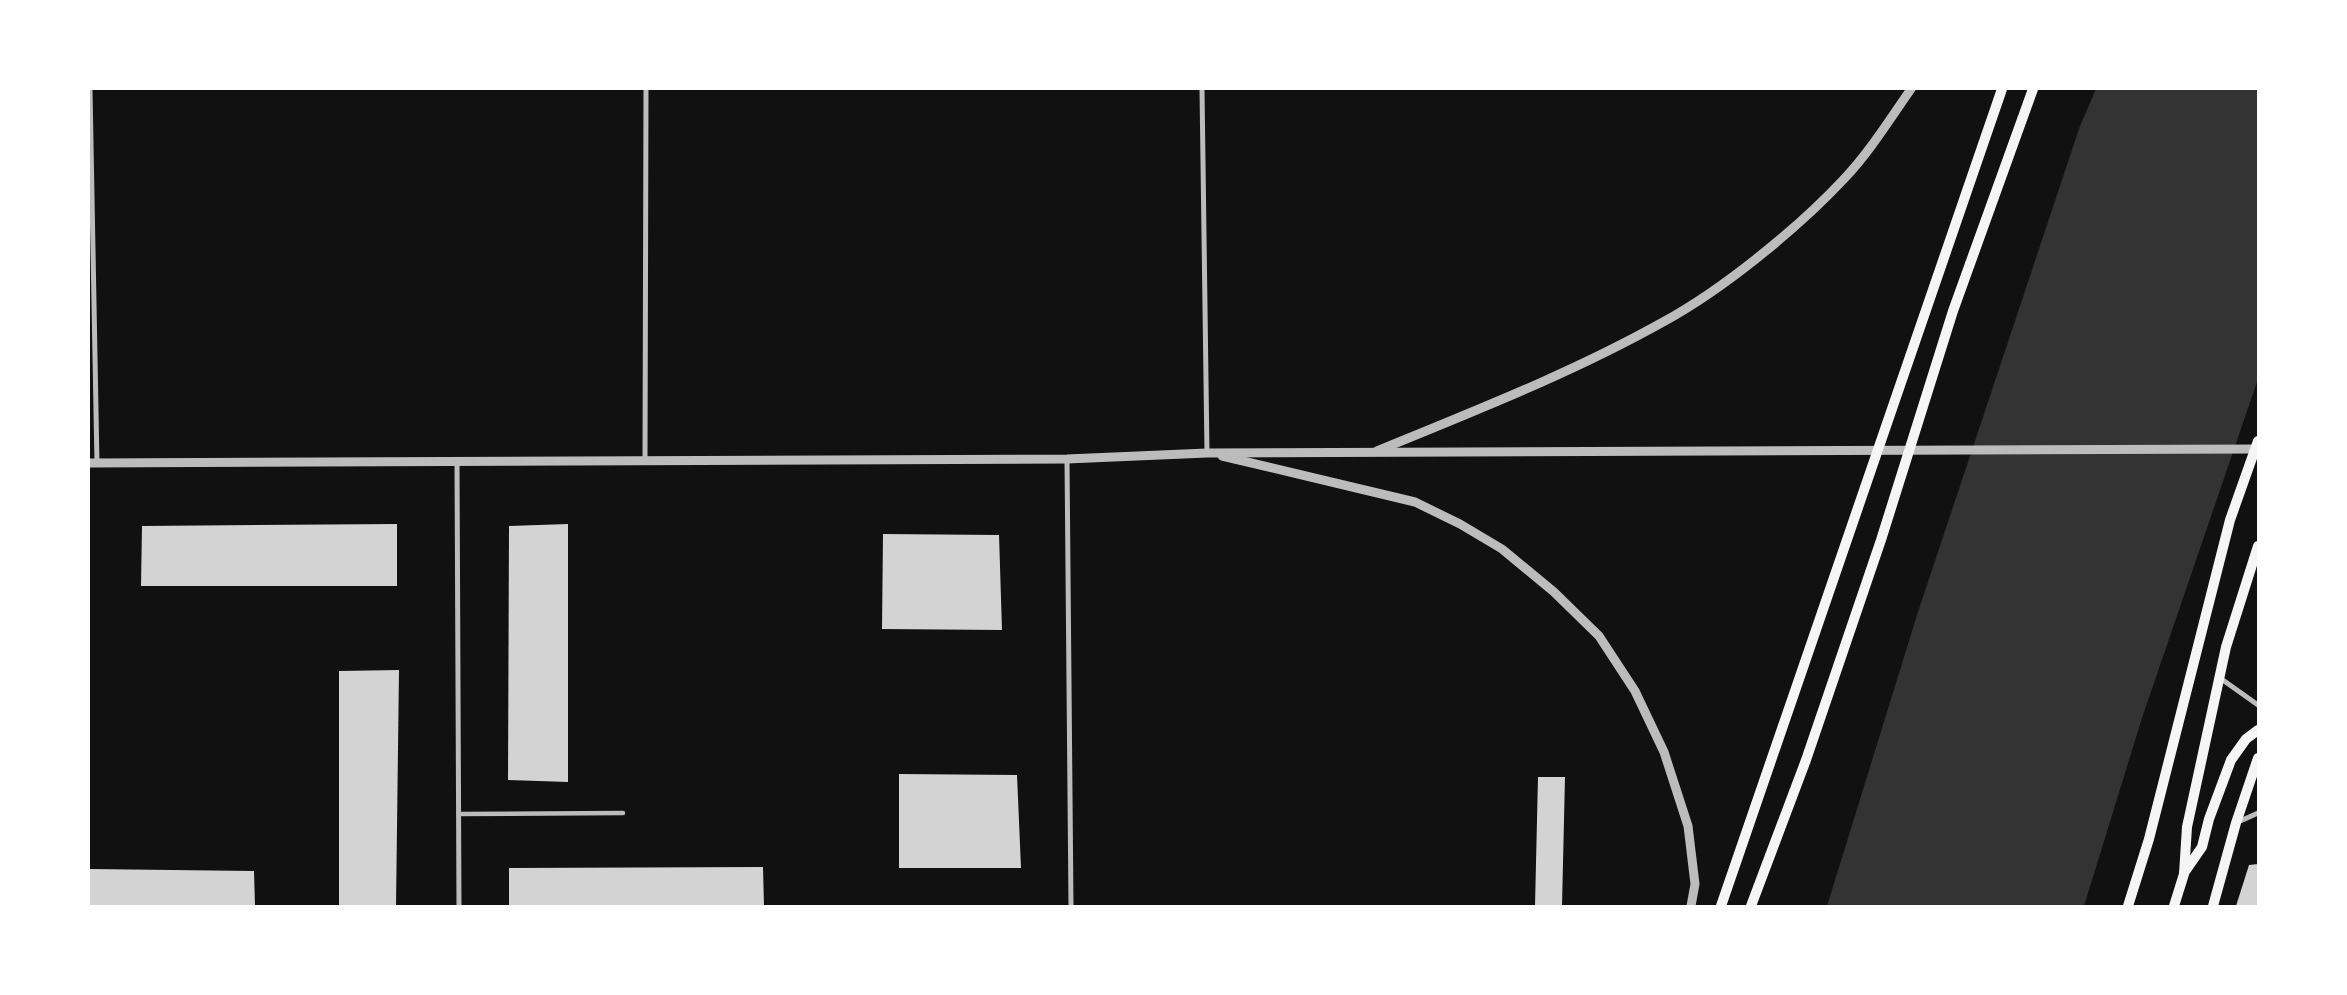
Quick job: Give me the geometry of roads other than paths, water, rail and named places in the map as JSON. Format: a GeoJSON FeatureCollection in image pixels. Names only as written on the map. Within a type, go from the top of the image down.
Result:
{"type":"FeatureCollection","features":[{"type":"Feature","properties":{"kind":"main road"},"geometry":{"type":"LineString","coordinates":[[1721,906],[2002,89]]}},
{"type":"Feature","properties":{"kind":"main road"},"geometry":{"type":"LineString","coordinates":[[1751,906],[1806,760],[1881,540],[1953,311],[2033,89]]}},
{"type":"Feature","properties":{"kind":"main road"},"geometry":{"type":"LineString","coordinates":[[2128,906],[2149,839],[2230,520],[2258,441]]}},
{"type":"Feature","properties":{"kind":"main road"},"geometry":{"type":"LineString","coordinates":[[2174,906],[2184,874],[2187,827],[2226,647],[2258,546]]}},
{"type":"Feature","properties":{"kind":"main road"},"geometry":{"type":"LineString","coordinates":[[2184,874],[2202,847],[2209,818],[2232,760],[2246,739],[2258,730]]}},
{"type":"Feature","properties":{"kind":"main road"},"geometry":{"type":"LineString","coordinates":[[2213,906],[2236,823],[2258,758]]}},
{"type":"Feature","properties":{"kind":"street"},"geometry":{"type":"LineString","coordinates":[[90,89],[93,464],[1067,459],[1207,453],[2258,449]]}},
{"type":"Feature","properties":{"kind":"street"},"geometry":{"type":"LineString","coordinates":[[645,461],[646,89]]}},
{"type":"Feature","properties":{"kind":"street"},"geometry":{"type":"LineString","coordinates":[[1202,89],[1207,453]]}},
{"type":"Feature","properties":{"kind":"street"},"geometry":{"type":"LineString","coordinates":[[1373,453],[1499,401],[1587,360],[1664,322],[1724,282],[1788,231],[1844,179],[1911,89]]}},
{"type":"Feature","properties":{"kind":"street"},"geometry":{"type":"LineString","coordinates":[[1207,453],[1415,502],[1460,524],[1502,548],[1554,592],[1599,636],[1635,691],[1664,752],[1688,826],[1694,884],[1691,906]]}},
{"type":"Feature","properties":{"kind":"street"},"geometry":{"type":"LineString","coordinates":[[1067,459],[1071,906]]}},
{"type":"Feature","properties":{"kind":"street"},"geometry":{"type":"LineString","coordinates":[[457,462],[459,906]]}},
{"type":"Feature","properties":{"kind":"street"},"geometry":{"type":"LineString","coordinates":[[2220,678],[2258,705]]}},
{"type":"Feature","properties":{"kind":"street"},"geometry":{"type":"LineString","coordinates":[[459,814],[623,812]]}},
{"type":"Feature","properties":{"kind":"street"},"geometry":{"type":"LineString","coordinates":[[2236,823],[2258,814]]}}]}
